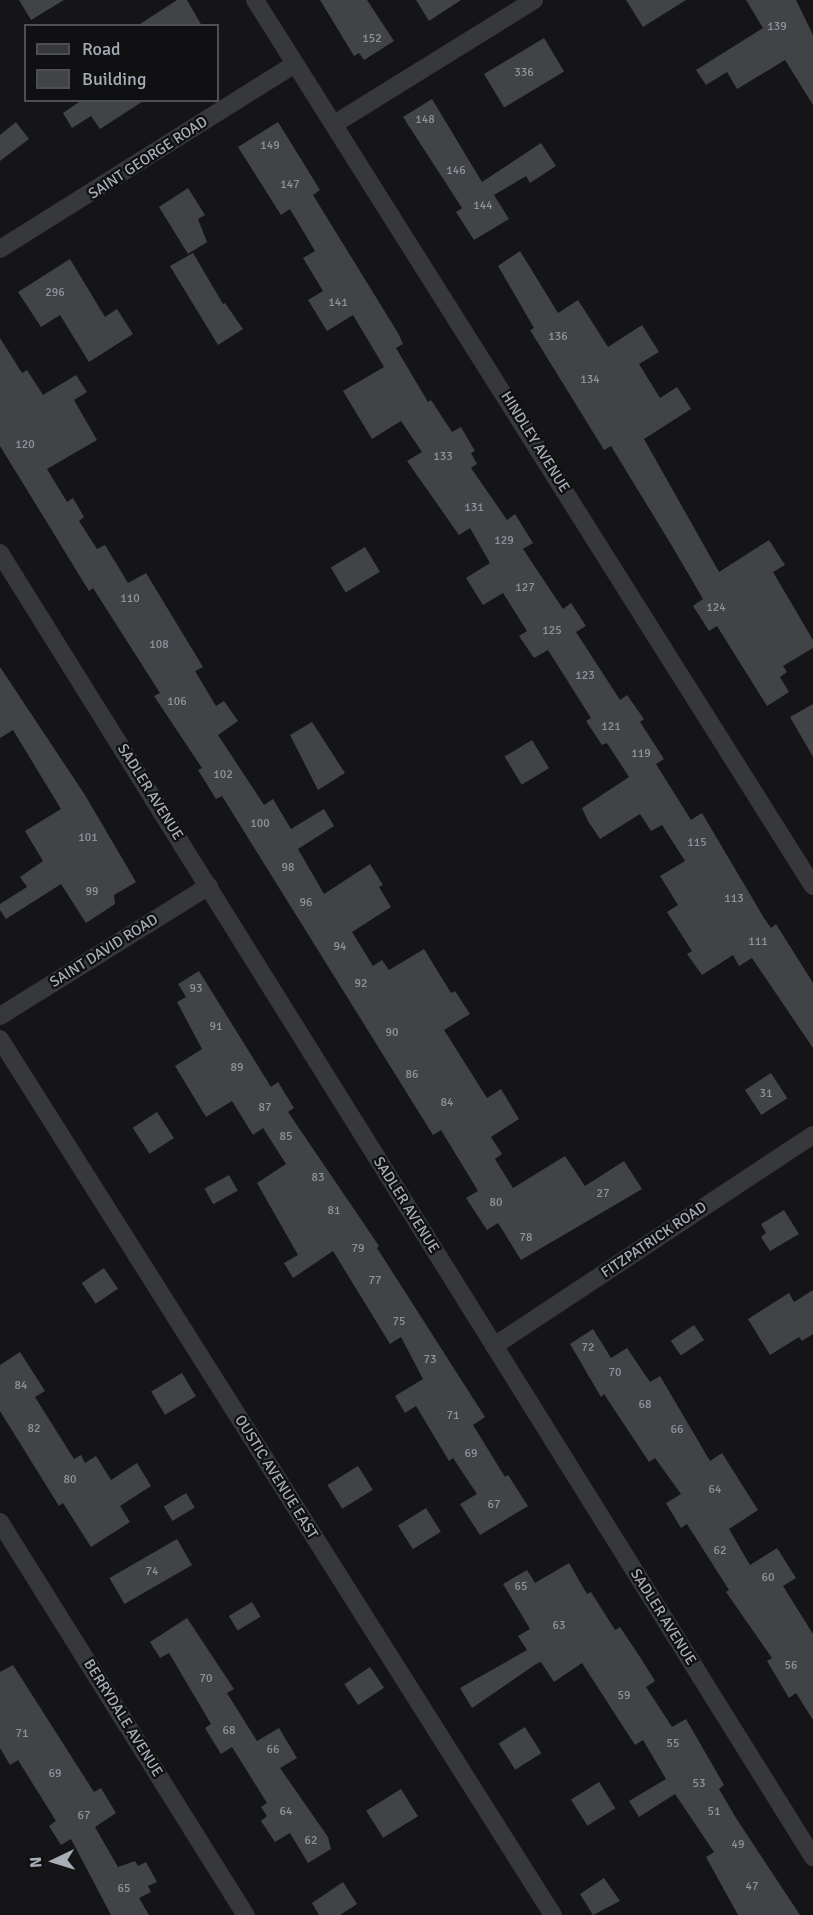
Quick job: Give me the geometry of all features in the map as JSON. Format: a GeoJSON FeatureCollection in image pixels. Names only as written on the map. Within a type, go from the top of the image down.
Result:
{"type":"FeatureCollection","features":[{"type":"Feature","properties":{"kind":"street","name":"HINDLEY AVENUE"},"geometry":{"type":"LineString","coordinates":[[255,0],[336,123],[813,886]]}},
{"type":"Feature","properties":{"kind":"street"},"geometry":{"type":"LineString","coordinates":[[336,123],[534,0]]}},
{"type":"Feature","properties":{"kind":"street","name":"SAINT GEORGE ROAD"},"geometry":{"type":"LineString","coordinates":[[0,249],[295,64]]}},
{"type":"Feature","properties":{"kind":"street","name":"SADLER AVENUE"},"geometry":{"type":"LineString","coordinates":[[0,553],[813,1857]]}},
{"type":"Feature","properties":{"kind":"street","name":"SAINT DAVID ROAD"},"geometry":{"type":"LineString","coordinates":[[0,1016],[209,886]]}},
{"type":"Feature","properties":{"kind":"street","name":"OUSTIC AVENUE EAST"},"geometry":{"type":"LineString","coordinates":[[0,1039],[553,1915]]}},
{"type":"Feature","properties":{"kind":"street","name":"FITZPATRICK ROAD"},"geometry":{"type":"LineString","coordinates":[[494,1347],[813,1135]]}},
{"type":"Feature","properties":{"kind":"street","name":"BERRYDALE AVENUE"},"geometry":{"type":"LineString","coordinates":[[0,1522],[246,1915]]}},
{"type":"Feature","properties":{"kind":"building"},"geometry":{"type":"Polygon","coordinates":[[[19,0],[64,0],[31,20],[19,0]]]}},
{"type":"Feature","properties":{"kind":"building"},"geometry":{"type":"Polygon","coordinates":[[[177,0],[187,0],[201,24],[140,24],[177,0]]]}},
{"type":"Feature","properties":{"kind":"building"},"geometry":{"type":"Polygon","coordinates":[[[320,0],[367,0],[394,41],[364,60],[359,53],[354,56],[320,0]]]}},
{"type":"Feature","properties":{"kind":"building"},"geometry":{"type":"Polygon","coordinates":[[[416,0],[461,0],[429,21],[416,0]]]}},
{"type":"Feature","properties":{"kind":"building"},"geometry":{"type":"Polygon","coordinates":[[[626,0],[686,0],[643,27],[626,0]]]}},
{"type":"Feature","properties":{"kind":"building"},"geometry":{"type":"Polygon","coordinates":[[[746,0],[796,0],[813,35],[813,105],[785,60],[737,89],[727,72],[706,85],[696,70],[763,28],[746,0]]]}},
{"type":"Feature","properties":{"kind":"building"},"geometry":{"type":"Polygon","coordinates":[[[544,38],[564,71],[504,107],[484,74],[544,38]]]}},
{"type":"Feature","properties":{"kind":"building"},"geometry":{"type":"Polygon","coordinates":[[[432,99],[482,182],[541,143],[556,166],[530,183],[526,176],[494,195],[509,219],[474,240],[456,212],[462,208],[403,117],[432,99]]]}},
{"type":"Feature","properties":{"kind":"building"},"geometry":{"type":"Polygon","coordinates":[[[79,102],[142,102],[100,129],[91,116],[72,128],[63,113],[79,102]]]}},
{"type":"Feature","properties":{"kind":"building"},"geometry":{"type":"Polygon","coordinates":[[[16,122],[29,139],[0,161],[0,135],[16,122]]]}},
{"type":"Feature","properties":{"kind":"building"},"geometry":{"type":"Polygon","coordinates":[[[278,122],[320,190],[313,195],[398,333],[403,344],[396,348],[428,402],[431,400],[452,432],[461,427],[475,451],[471,453],[477,464],[471,468],[507,520],[515,514],[533,543],[523,549],[563,609],[571,603],[586,626],[576,632],[620,700],[627,695],[644,719],[640,722],[664,759],[656,764],[691,820],[702,813],[764,918],[771,928],[776,924],[813,983],[813,1048],[752,958],[739,966],[733,955],[702,975],[687,954],[692,951],[667,912],[678,905],[660,876],[685,861],[662,825],[651,831],[640,814],[600,839],[588,821],[582,808],[629,777],[607,743],[602,745],[586,721],[591,718],[548,650],[534,658],[519,636],[527,631],[503,593],[483,605],[466,578],[490,563],[470,528],[459,535],[407,461],[422,452],[401,421],[372,439],[343,391],[384,367],[353,315],[327,331],[308,300],[323,291],[303,258],[315,251],[290,209],[281,215],[238,147],[278,122]]]}},
{"type":"Feature","properties":{"kind":"building"},"geometry":{"type":"Polygon","coordinates":[[[188,188],[205,215],[198,219],[207,242],[188,254],[159,207],[188,188]]]}},
{"type":"Feature","properties":{"kind":"building"},"geometry":{"type":"Polygon","coordinates":[[[520,251],[558,313],[578,300],[608,347],[642,325],[659,352],[639,364],[660,398],[677,387],[691,409],[644,439],[719,572],[769,540],[785,565],[773,572],[813,640],[813,648],[783,666],[787,672],[780,677],[789,692],[767,706],[717,626],[709,631],[693,606],[703,599],[672,546],[611,446],[604,450],[530,330],[534,328],[498,266],[520,251]]]}},
{"type":"Feature","properties":{"kind":"building"},"geometry":{"type":"Polygon","coordinates":[[[193,253],[223,304],[225,303],[243,329],[218,345],[170,266],[193,253]]]}},
{"type":"Feature","properties":{"kind":"building"},"geometry":{"type":"Polygon","coordinates":[[[70,259],[105,317],[117,309],[133,334],[89,362],[60,315],[41,327],[18,292],[70,259]]]}},
{"type":"Feature","properties":{"kind":"building"},"geometry":{"type":"Polygon","coordinates":[[[0,338],[22,373],[27,370],[43,395],[76,375],[87,392],[74,400],[97,440],[47,469],[67,502],[73,498],[84,517],[79,521],[97,549],[105,545],[128,583],[146,573],[203,667],[195,671],[216,706],[224,701],[238,721],[218,735],[264,805],[273,799],[291,829],[324,809],[334,826],[298,849],[324,894],[370,864],[383,885],[379,887],[391,907],[352,932],[373,966],[382,960],[389,970],[424,949],[451,993],[455,991],[470,1014],[444,1030],[487,1098],[501,1089],[519,1119],[491,1137],[502,1154],[495,1159],[513,1188],[565,1156],[585,1186],[624,1161],[642,1189],[521,1260],[498,1223],[487,1230],[466,1198],[478,1191],[441,1130],[433,1135],[222,796],[216,799],[198,770],[202,768],[154,696],[160,693],[93,588],[89,591],[0,446],[0,338]]]}},
{"type":"Feature","properties":{"kind":"building"},"geometry":{"type":"Polygon","coordinates":[[[365,547],[380,572],[346,592],[331,568],[365,547]]]}},
{"type":"Feature","properties":{"kind":"building"},"geometry":{"type":"Polygon","coordinates":[[[0,667],[85,795],[136,882],[114,895],[115,904],[86,923],[61,884],[6,919],[0,910],[0,904],[27,887],[20,877],[43,861],[25,831],[61,809],[13,730],[0,738],[0,667]]]}},
{"type":"Feature","properties":{"kind":"building"},"geometry":{"type":"Polygon","coordinates":[[[813,704],[813,757],[790,717],[813,704]]]}},
{"type":"Feature","properties":{"kind":"building"},"geometry":{"type":"Polygon","coordinates":[[[312,722],[345,773],[318,790],[290,735],[312,722]]]}},
{"type":"Feature","properties":{"kind":"building"},"geometry":{"type":"Polygon","coordinates":[[[532,740],[549,768],[522,785],[505,756],[532,740]]]}},
{"type":"Feature","properties":{"kind":"building"},"geometry":{"type":"Polygon","coordinates":[[[199,971],[271,1087],[278,1082],[294,1108],[288,1112],[379,1246],[377,1248],[485,1417],[473,1425],[505,1477],[508,1475],[528,1506],[480,1535],[460,1504],[477,1494],[453,1458],[449,1461],[416,1406],[405,1413],[395,1396],[423,1379],[401,1337],[390,1344],[333,1251],[293,1278],[284,1263],[298,1255],[257,1183],[286,1164],[263,1128],[253,1135],[232,1101],[206,1117],[175,1066],[202,1049],[177,1002],[186,997],[178,984],[199,971]]]}},
{"type":"Feature","properties":{"kind":"building"},"geometry":{"type":"Polygon","coordinates":[[[771,1073],[787,1098],[761,1115],[745,1090],[771,1073]]]}},
{"type":"Feature","properties":{"kind":"building"},"geometry":{"type":"Polygon","coordinates":[[[157,1112],[174,1138],[150,1154],[133,1128],[157,1112]]]}},
{"type":"Feature","properties":{"kind":"building"},"geometry":{"type":"Polygon","coordinates":[[[229,1175],[238,1191],[213,1204],[205,1189],[229,1175]]]}},
{"type":"Feature","properties":{"kind":"building"},"geometry":{"type":"Polygon","coordinates":[[[784,1210],[799,1234],[770,1251],[761,1237],[766,1233],[761,1224],[784,1210]]]}},
{"type":"Feature","properties":{"kind":"building"},"geometry":{"type":"Polygon","coordinates":[[[104,1268],[118,1289],[96,1304],[82,1283],[104,1268]]]}},
{"type":"Feature","properties":{"kind":"building"},"geometry":{"type":"Polygon","coordinates":[[[813,1290],[813,1334],[802,1341],[799,1337],[770,1355],[748,1319],[789,1293],[794,1302],[813,1290]]]}},
{"type":"Feature","properties":{"kind":"building"},"geometry":{"type":"Polygon","coordinates":[[[694,1325],[704,1340],[681,1356],[671,1341],[694,1325]]]}},
{"type":"Feature","properties":{"kind":"building"},"geometry":{"type":"Polygon","coordinates":[[[593,1329],[611,1358],[627,1348],[650,1382],[660,1376],[710,1461],[722,1453],[758,1510],[729,1529],[750,1565],[777,1548],[796,1578],[783,1586],[813,1634],[813,1720],[796,1693],[789,1698],[767,1661],[772,1658],[726,1592],[729,1590],[687,1524],[681,1528],[666,1503],[681,1494],[655,1458],[649,1462],[604,1394],[601,1397],[570,1344],[593,1329]]]}},
{"type":"Feature","properties":{"kind":"building"},"geometry":{"type":"Polygon","coordinates":[[[20,1352],[45,1391],[35,1397],[74,1459],[81,1455],[85,1463],[96,1456],[111,1480],[137,1463],[151,1486],[120,1506],[130,1522],[91,1547],[63,1503],[59,1506],[0,1411],[0,1365],[20,1352]]]}},
{"type":"Feature","properties":{"kind":"building"},"geometry":{"type":"Polygon","coordinates":[[[182,1373],[196,1396],[165,1415],[151,1392],[182,1373]]]}},
{"type":"Feature","properties":{"kind":"building"},"geometry":{"type":"Polygon","coordinates":[[[358,1466],[373,1490],[342,1509],[327,1485],[358,1466]]]}},
{"type":"Feature","properties":{"kind":"building"},"geometry":{"type":"Polygon","coordinates":[[[186,1493],[195,1508],[172,1521],[164,1506],[186,1493]]]}},
{"type":"Feature","properties":{"kind":"building"},"geometry":{"type":"Polygon","coordinates":[[[426,1508],[441,1532],[413,1549],[398,1525],[426,1508]]]}},
{"type":"Feature","properties":{"kind":"building"},"geometry":{"type":"Polygon","coordinates":[[[177,1539],[192,1565],[124,1604],[109,1578],[177,1539]]]}},
{"type":"Feature","properties":{"kind":"building"},"geometry":{"type":"Polygon","coordinates":[[[569,1563],[587,1594],[591,1592],[615,1630],[620,1627],[640,1657],[655,1681],[646,1687],[672,1727],[686,1719],[724,1785],[719,1789],[800,1915],[738,1915],[706,1857],[714,1852],[675,1794],[639,1817],[629,1801],[666,1779],[643,1740],[635,1745],[582,1663],[554,1682],[541,1662],[536,1664],[472,1708],[460,1688],[527,1650],[518,1636],[530,1629],[503,1584],[527,1570],[535,1583],[569,1563]]]}},
{"type":"Feature","properties":{"kind":"building"},"geometry":{"type":"Polygon","coordinates":[[[252,1602],[261,1617],[238,1630],[229,1616],[252,1602]]]}},
{"type":"Feature","properties":{"kind":"building"},"geometry":{"type":"Polygon","coordinates":[[[187,1618],[234,1689],[227,1693],[257,1741],[279,1728],[297,1758],[280,1768],[328,1837],[331,1849],[308,1863],[290,1833],[275,1842],[261,1821],[267,1816],[261,1807],[267,1803],[232,1747],[221,1754],[205,1728],[211,1724],[169,1653],[160,1658],[150,1642],[187,1618]]]}},
{"type":"Feature","properties":{"kind":"building"},"geometry":{"type":"Polygon","coordinates":[[[13,1665],[94,1792],[101,1788],[116,1813],[95,1827],[118,1867],[135,1861],[138,1866],[146,1862],[157,1882],[148,1886],[151,1892],[139,1898],[149,1915],[111,1915],[71,1839],[61,1845],[49,1826],[56,1821],[18,1760],[10,1765],[0,1748],[0,1672],[13,1665]]]}},
{"type":"Feature","properties":{"kind":"building"},"geometry":{"type":"Polygon","coordinates":[[[370,1667],[384,1688],[358,1705],[344,1684],[370,1667]]]}},
{"type":"Feature","properties":{"kind":"building"},"geometry":{"type":"Polygon","coordinates":[[[525,1727],[541,1753],[515,1770],[499,1743],[525,1727]]]}},
{"type":"Feature","properties":{"kind":"building"},"geometry":{"type":"Polygon","coordinates":[[[599,1782],[615,1808],[587,1826],[571,1799],[599,1782]]]}},
{"type":"Feature","properties":{"kind":"building"},"geometry":{"type":"Polygon","coordinates":[[[401,1789],[418,1816],[383,1838],[366,1811],[401,1789]]]}},
{"type":"Feature","properties":{"kind":"building"},"geometry":{"type":"Polygon","coordinates":[[[604,1878],[620,1901],[593,1915],[580,1894],[604,1878]]]}},
{"type":"Feature","properties":{"kind":"building"},"geometry":{"type":"Polygon","coordinates":[[[343,1882],[357,1904],[340,1915],[319,1915],[312,1903],[343,1882]]]}}]}
